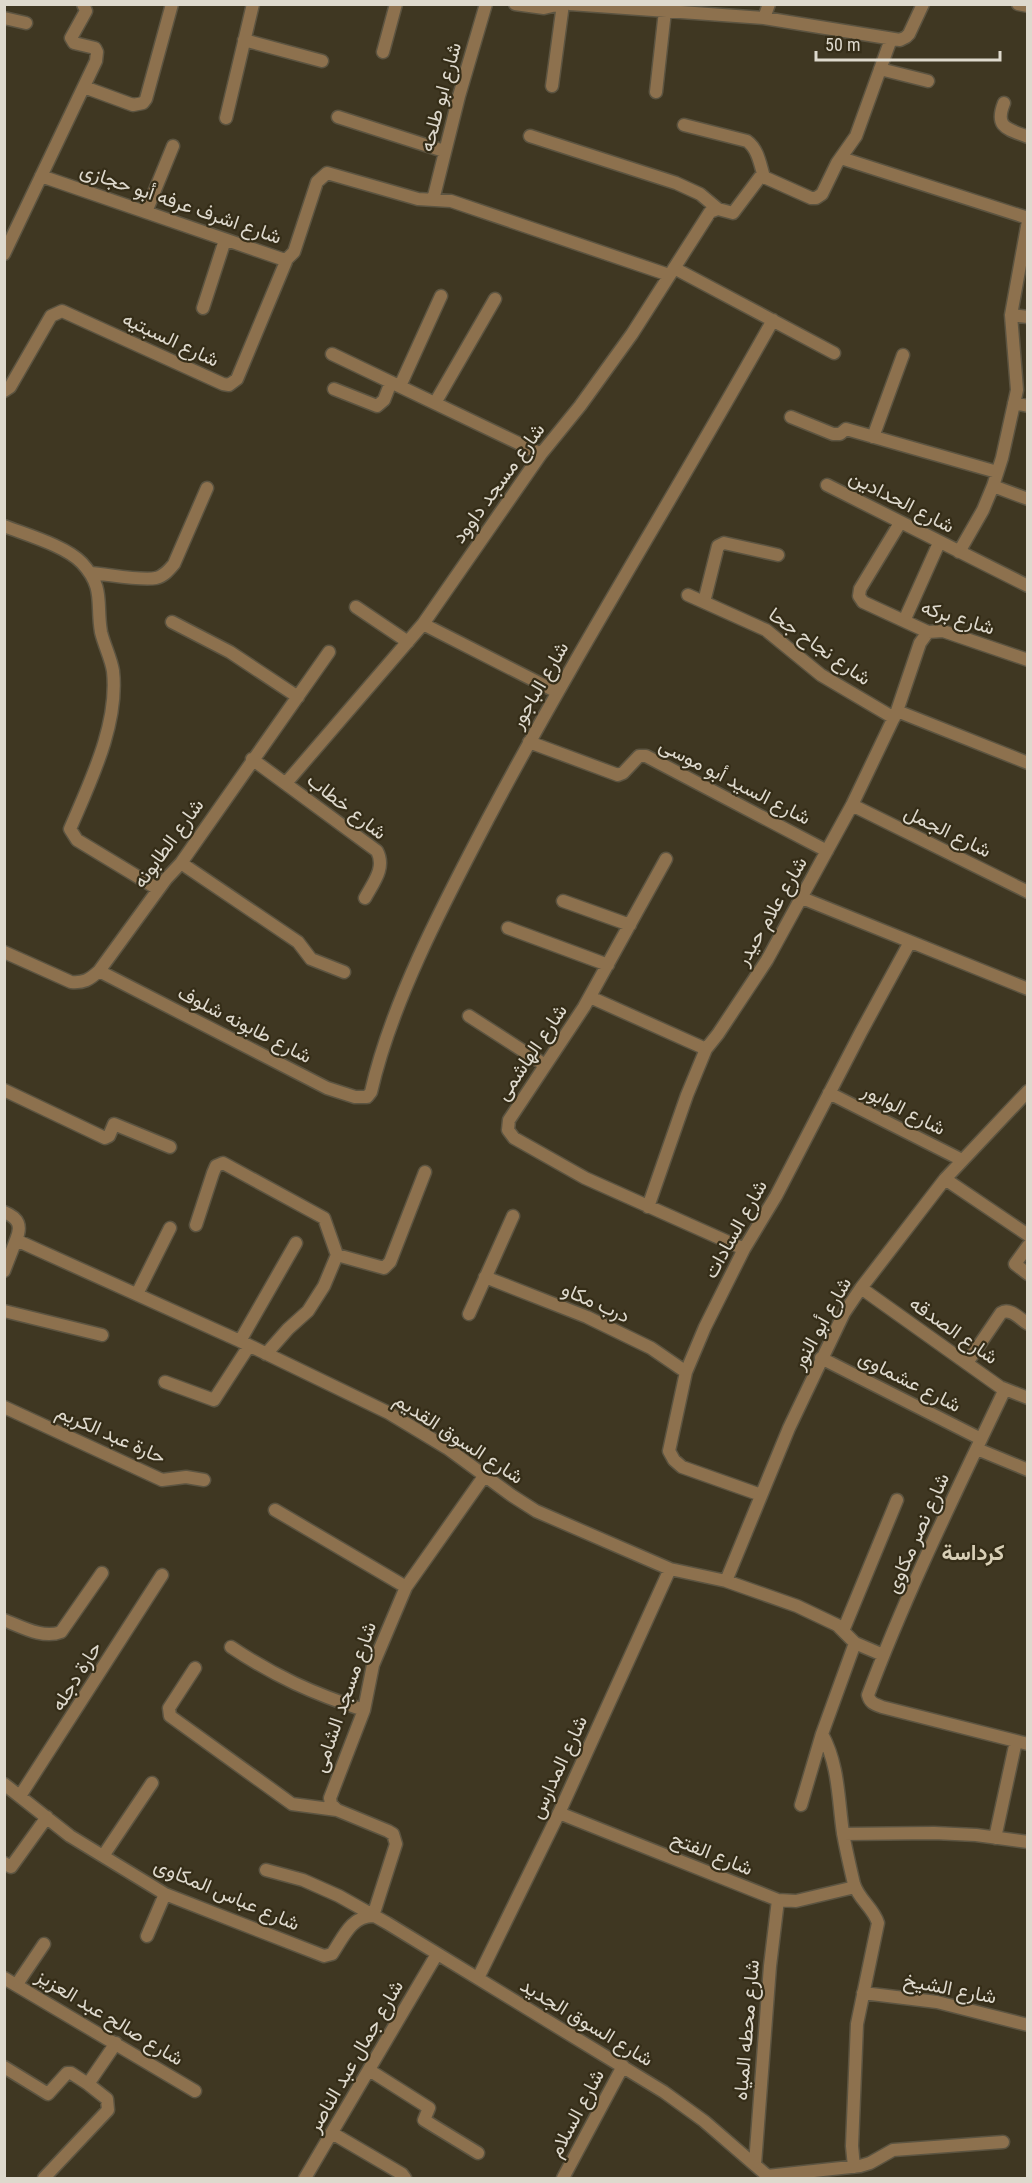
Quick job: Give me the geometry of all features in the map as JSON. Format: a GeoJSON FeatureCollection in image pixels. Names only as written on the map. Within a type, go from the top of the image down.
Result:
{"type":"FeatureCollection","features":[{"type":"Feature","properties":{"kind":"street"},"geometry":{"type":"LineString","coordinates":[[4,254],[98,55],[95,48],[74,43],[71,38],[86,11],[83,4]]}},
{"type":"Feature","properties":{"kind":"street"},"geometry":{"type":"LineString","coordinates":[[84,87],[134,105],[143,103],[172,4]]}},
{"type":"Feature","properties":{"kind":"street"},"geometry":{"type":"LineString","coordinates":[[226,118],[253,4]]}},
{"type":"Feature","properties":{"kind":"street"},"geometry":{"type":"LineString","coordinates":[[383,52],[396,4]]}},
{"type":"Feature","properties":{"kind":"street","name":"شارع ابو طلحه"},"geometry":{"type":"LineString","coordinates":[[433,200],[444,151],[486,4]]}},
{"type":"Feature","properties":{"kind":"street"},"geometry":{"type":"LineString","coordinates":[[515,4],[544,8],[560,5],[552,86]]}},
{"type":"Feature","properties":{"kind":"street"},"geometry":{"type":"LineString","coordinates":[[570,4],[671,9],[764,18],[900,40],[906,38],[923,4]]}},
{"type":"Feature","properties":{"kind":"street"},"geometry":{"type":"LineString","coordinates":[[764,18],[769,4]]}},
{"type":"Feature","properties":{"kind":"street"},"geometry":{"type":"LineString","coordinates":[[1018,4],[1028,6]]}},
{"type":"Feature","properties":{"kind":"street"},"geometry":{"type":"LineString","coordinates":[[656,92],[671,9]]}},
{"type":"Feature","properties":{"kind":"street"},"geometry":{"type":"LineString","coordinates":[[4,18],[26,23]]}},
{"type":"Feature","properties":{"kind":"street"},"geometry":{"type":"LineString","coordinates":[[530,136],[682,186],[699,194],[718,209],[733,213],[758,179],[764,177],[811,198],[816,198],[825,190],[841,158],[856,136],[891,39]]}},
{"type":"Feature","properties":{"kind":"street"},"geometry":{"type":"LineString","coordinates":[[244,40],[322,61]]}},
{"type":"Feature","properties":{"kind":"street"},"geometry":{"type":"LineString","coordinates":[[880,69],[928,81]]}},
{"type":"Feature","properties":{"kind":"street"},"geometry":{"type":"LineString","coordinates":[[1004,103],[1000,113],[1001,122],[1008,129],[1028,137]]}},
{"type":"Feature","properties":{"kind":"street"},"geometry":{"type":"LineString","coordinates":[[338,117],[444,151]]}},
{"type":"Feature","properties":{"kind":"street"},"geometry":{"type":"LineString","coordinates":[[684,125],[747,141],[753,145],[764,177]]}},
{"type":"Feature","properties":{"kind":"street"},"geometry":{"type":"LineString","coordinates":[[146,212],[173,146]]}},
{"type":"Feature","properties":{"kind":"street"},"geometry":{"type":"LineString","coordinates":[[841,158],[1028,219]]}},
{"type":"Feature","properties":{"kind":"street","name":"شارع اشرف عرفه أبو حجازى"},"geometry":{"type":"LineString","coordinates":[[41,176],[278,258],[287,259],[294,252],[317,182],[327,173],[418,199],[451,201],[672,271]]}},
{"type":"Feature","properties":{"kind":"street","name":"شارع مسجد داوود"},"geometry":{"type":"LineString","coordinates":[[286,783],[423,624],[541,454],[580,406],[625,343],[707,215],[718,209]]}},
{"type":"Feature","properties":{"kind":"street","name":"شارع الحدادين"},"geometry":{"type":"LineString","coordinates":[[959,552],[983,510],[993,486],[1017,390],[1011,315],[1028,219]]}},
{"type":"Feature","properties":{"kind":"street"},"geometry":{"type":"LineString","coordinates":[[203,308],[225,240]]}},
{"type":"Feature","properties":{"kind":"street","name":"شارع السبتيه"},"geometry":{"type":"LineString","coordinates":[[4,391],[10,387],[51,316],[62,311],[229,385],[237,379],[287,259]]}},
{"type":"Feature","properties":{"kind":"street"},"geometry":{"type":"LineString","coordinates":[[672,271],[773,320],[834,353]]}},
{"type":"Feature","properties":{"kind":"street"},"geometry":{"type":"LineString","coordinates":[[334,389],[377,406],[384,400],[396,384],[441,296]]}},
{"type":"Feature","properties":{"kind":"street"},"geometry":{"type":"LineString","coordinates":[[435,403],[495,299]]}},
{"type":"Feature","properties":{"kind":"street"},"geometry":{"type":"LineString","coordinates":[[1011,315],[1028,317]]}},
{"type":"Feature","properties":{"kind":"street","name":"شارع الباجور"},"geometry":{"type":"LineString","coordinates":[[372,1087],[396,1014],[431,931],[529,742],[556,692],[710,435],[773,320]]}},
{"type":"Feature","properties":{"kind":"street"},"geometry":{"type":"LineString","coordinates":[[332,354],[541,454]]}},
{"type":"Feature","properties":{"kind":"street"},"geometry":{"type":"LineString","coordinates":[[873,437],[903,355]]}},
{"type":"Feature","properties":{"kind":"street"},"geometry":{"type":"LineString","coordinates":[[1014,403],[1028,406]]}},
{"type":"Feature","properties":{"kind":"street"},"geometry":{"type":"LineString","coordinates":[[791,417],[833,434],[840,434],[846,429],[998,472]]}},
{"type":"Feature","properties":{"kind":"street","name":"شارع الحدادين"},"geometry":{"type":"LineString","coordinates":[[827,485],[1028,586]]}},
{"type":"Feature","properties":{"kind":"street"},"geometry":{"type":"LineString","coordinates":[[993,486],[1028,499]]}},
{"type":"Feature","properties":{"kind":"street"},"geometry":{"type":"LineString","coordinates":[[90,573],[145,578],[156,578],[167,573],[174,564],[207,488]]}},
{"type":"Feature","properties":{"kind":"street","name":"شارع بركه"},"geometry":{"type":"LineString","coordinates":[[900,523],[859,592],[860,599],[866,604],[928,632],[943,631],[1028,660]]}},
{"type":"Feature","properties":{"kind":"street"},"geometry":{"type":"LineString","coordinates":[[4,525],[69,553],[81,562],[95,580],[101,632],[112,669],[111,713],[99,762],[70,829],[77,840],[158,889]]}},
{"type":"Feature","properties":{"kind":"street"},"geometry":{"type":"LineString","coordinates":[[704,602],[718,546],[724,543],[778,555]]}},
{"type":"Feature","properties":{"kind":"street"},"geometry":{"type":"LineString","coordinates":[[904,621],[939,543]]}},
{"type":"Feature","properties":{"kind":"street","name":"شارع نجاح جحا"},"geometry":{"type":"LineString","coordinates":[[688,595],[766,630],[821,675],[895,714],[1028,763]]}},
{"type":"Feature","properties":{"kind":"street"},"geometry":{"type":"LineString","coordinates":[[356,607],[408,642]]}},
{"type":"Feature","properties":{"kind":"street"},"geometry":{"type":"LineString","coordinates":[[172,622],[230,652],[298,697]]}},
{"type":"Feature","properties":{"kind":"street"},"geometry":{"type":"LineString","coordinates":[[423,624],[556,692]]}},
{"type":"Feature","properties":{"kind":"street","name":"شارع علام حيدر"},"geometry":{"type":"LineString","coordinates":[[648,1207],[687,1095],[706,1049],[767,960],[852,805],[895,714],[920,643],[928,632]]}},
{"type":"Feature","properties":{"kind":"street","name":"شارع الطابونه"},"geometry":{"type":"LineString","coordinates":[[99,971],[158,889],[181,863],[329,652]]}},
{"type":"Feature","properties":{"kind":"street","name":"شارع السيد أبو موسى"},"geometry":{"type":"LineString","coordinates":[[529,742],[618,775],[623,773],[639,756],[646,756],[827,851]]}},
{"type":"Feature","properties":{"kind":"street","name":"شارع خطاب"},"geometry":{"type":"LineString","coordinates":[[252,759],[377,851],[381,865],[365,898]]}},
{"type":"Feature","properties":{"kind":"street","name":"شارع الجمل"},"geometry":{"type":"LineString","coordinates":[[852,805],[1028,891]]}},
{"type":"Feature","properties":{"kind":"street","name":"شارع الهاشمى"},"geometry":{"type":"LineString","coordinates":[[666,859],[590,997],[507,1126],[510,1134],[585,1178],[744,1249]]}},
{"type":"Feature","properties":{"kind":"street"},"geometry":{"type":"LineString","coordinates":[[181,863],[298,942],[311,959],[344,972]]}},
{"type":"Feature","properties":{"kind":"street"},"geometry":{"type":"LineString","coordinates":[[802,898],[1028,989]]}},
{"type":"Feature","properties":{"kind":"street"},"geometry":{"type":"LineString","coordinates":[[563,901],[630,925]]}},
{"type":"Feature","properties":{"kind":"street"},"geometry":{"type":"LineString","coordinates":[[508,928],[608,965]]}},
{"type":"Feature","properties":{"kind":"street","name":"شارع السادات"},"geometry":{"type":"LineString","coordinates":[[761,1495],[682,1467],[671,1456],[669,1451],[686,1372],[705,1327],[744,1249],[776,1196],[910,942]]}},
{"type":"Feature","properties":{"kind":"street"},"geometry":{"type":"LineString","coordinates":[[4,952],[71,982],[82,983],[99,971]]}},
{"type":"Feature","properties":{"kind":"street","name":"شارع طابونه شلوف"},"geometry":{"type":"LineString","coordinates":[[99,971],[327,1088],[361,1098],[371,1092],[372,1087]]}},
{"type":"Feature","properties":{"kind":"street"},"geometry":{"type":"LineString","coordinates":[[590,997],[706,1049]]}},
{"type":"Feature","properties":{"kind":"street"},"geometry":{"type":"LineString","coordinates":[[469,1016],[545,1065]]}},
{"type":"Feature","properties":{"kind":"street"},"geometry":{"type":"LineString","coordinates":[[4,1090],[105,1138],[114,1124],[170,1147]]}},
{"type":"Feature","properties":{"kind":"street","name":"شارع أبو النور"},"geometry":{"type":"LineString","coordinates":[[726,1581],[789,1428],[844,1313],[945,1179],[1028,1091]]}},
{"type":"Feature","properties":{"kind":"street","name":"شارع الوابور"},"geometry":{"type":"LineString","coordinates":[[829,1093],[962,1160]]}},
{"type":"Feature","properties":{"kind":"street"},"geometry":{"type":"LineString","coordinates":[[196,1225],[216,1166],[223,1163],[324,1218],[331,1242],[338,1255],[384,1268],[390,1262],[425,1172]]}},
{"type":"Feature","properties":{"kind":"street"},"geometry":{"type":"LineString","coordinates":[[945,1179],[1028,1235]]}},
{"type":"Feature","properties":{"kind":"street"},"geometry":{"type":"LineString","coordinates":[[4,1212],[12,1215],[19,1224],[20,1230],[4,1271]]}},
{"type":"Feature","properties":{"kind":"street"},"geometry":{"type":"LineString","coordinates":[[469,1314],[513,1216]]}},
{"type":"Feature","properties":{"kind":"street"},"geometry":{"type":"LineString","coordinates":[[137,1294],[170,1228]]}},
{"type":"Feature","properties":{"kind":"street","name":"شارع السوق القديم"},"geometry":{"type":"LineString","coordinates":[[16,1240],[245,1344],[389,1413],[447,1448],[511,1495],[537,1511],[670,1569],[726,1581],[797,1606],[837,1625],[855,1643],[883,1655]]}},
{"type":"Feature","properties":{"kind":"street"},"geometry":{"type":"LineString","coordinates":[[165,1382],[214,1400],[296,1243]]}},
{"type":"Feature","properties":{"kind":"street"},"geometry":{"type":"LineString","coordinates":[[1028,1246],[1015,1264],[1028,1274]]}},
{"type":"Feature","properties":{"kind":"street"},"geometry":{"type":"LineString","coordinates":[[266,1354],[308,1311],[324,1286],[338,1255]]}},
{"type":"Feature","properties":{"kind":"street","name":"درب مكاو"},"geometry":{"type":"LineString","coordinates":[[485,1277],[587,1317],[651,1348],[686,1372]]}},
{"type":"Feature","properties":{"kind":"street","name":"شارع الصدقه"},"geometry":{"type":"LineString","coordinates":[[861,1288],[1005,1389],[1028,1398]]}},
{"type":"Feature","properties":{"kind":"street"},"geometry":{"type":"LineString","coordinates":[[4,1311],[102,1335]]}},
{"type":"Feature","properties":{"kind":"street"},"geometry":{"type":"LineString","coordinates":[[967,1363],[1000,1313],[1010,1311],[1028,1324]]}},
{"type":"Feature","properties":{"kind":"street","name":"شارع عشماوى"},"geometry":{"type":"LineString","coordinates":[[821,1358],[1028,1470]]}},
{"type":"Feature","properties":{"kind":"street","name":"شارع نصر مكاوى"},"geometry":{"type":"LineString","coordinates":[[1005,1389],[883,1655],[868,1695],[869,1701],[882,1707],[1024,1742]]}},
{"type":"Feature","properties":{"kind":"street","name":"حارة عبد الكريم"},"geometry":{"type":"LineString","coordinates":[[4,1407],[162,1480],[186,1477],[204,1480]]}},
{"type":"Feature","properties":{"kind":"street","name":"شارع مسجد الشامى"},"geometry":{"type":"LineString","coordinates":[[337,1810],[330,1798],[364,1710],[373,1665],[406,1587],[485,1475]]}},
{"type":"Feature","properties":{"kind":"street"},"geometry":{"type":"LineString","coordinates":[[843,1631],[897,1500]]}},
{"type":"Feature","properties":{"kind":"street"},"geometry":{"type":"LineString","coordinates":[[275,1510],[406,1587]]}},
{"type":"Feature","properties":{"kind":"street","name":"شارع المدارس"},"geometry":{"type":"LineString","coordinates":[[478,1978],[560,1813],[670,1569]]}},
{"type":"Feature","properties":{"kind":"street","name":"حارة دجله"},"geometry":{"type":"LineString","coordinates":[[4,1620],[42,1634],[52,1636],[61,1632],[102,1574]]}},
{"type":"Feature","properties":{"kind":"street","name":"حارة دجله"},"geometry":{"type":"LineString","coordinates":[[20,1796],[162,1575]]}},
{"type":"Feature","properties":{"kind":"street"},"geometry":{"type":"LineString","coordinates":[[801,1805],[822,1734],[855,1643]]}},
{"type":"Feature","properties":{"kind":"street"},"geometry":{"type":"LineString","coordinates":[[231,1647],[294,1685],[364,1710]]}},
{"type":"Feature","properties":{"kind":"street"},"geometry":{"type":"LineString","coordinates":[[195,1668],[169,1708],[170,1716],[292,1804],[337,1810],[388,1831],[395,1839],[396,1844],[373,1916]]}},
{"type":"Feature","properties":{"kind":"street"},"geometry":{"type":"LineString","coordinates":[[822,1734],[830,1749],[836,1771],[843,1834],[855,1887],[863,1901],[872,1910],[878,1923],[857,2024],[852,2146],[854,2167]]}},
{"type":"Feature","properties":{"kind":"street"},"geometry":{"type":"LineString","coordinates":[[995,1838],[1024,1742]]}},
{"type":"Feature","properties":{"kind":"street"},"geometry":{"type":"LineString","coordinates":[[103,1856],[152,1783]]}},
{"type":"Feature","properties":{"kind":"street","name":"شارع عباس المكاوى"},"geometry":{"type":"LineString","coordinates":[[4,1784],[70,1836],[165,1894],[324,1956],[332,1954],[354,1922],[360,1918],[373,1916]]}},
{"type":"Feature","properties":{"kind":"street","name":"شارع الفتح"},"geometry":{"type":"LineString","coordinates":[[560,1813],[778,1900],[796,1901],[855,1887]]}},
{"type":"Feature","properties":{"kind":"street"},"geometry":{"type":"LineString","coordinates":[[4,1863],[12,1867],[47,1817]]}},
{"type":"Feature","properties":{"kind":"street"},"geometry":{"type":"LineString","coordinates":[[843,1834],[934,1833],[1028,1842]]}},
{"type":"Feature","properties":{"kind":"street","name":"شارع السوق الجديد"},"geometry":{"type":"LineString","coordinates":[[266,1870],[303,1880],[339,1896],[623,2066],[704,2121],[768,2177]]}},
{"type":"Feature","properties":{"kind":"street"},"geometry":{"type":"LineString","coordinates":[[147,1936],[165,1894]]}},
{"type":"Feature","properties":{"kind":"street","name":"شارع محطه المياه"},"geometry":{"type":"LineString","coordinates":[[755,2164],[770,1966],[778,1900]]}},
{"type":"Feature","properties":{"kind":"street"},"geometry":{"type":"LineString","coordinates":[[17,1984],[44,1944]]}},
{"type":"Feature","properties":{"kind":"street","name":"شارع جمال عبد الناصر"},"geometry":{"type":"LineString","coordinates":[[305,2178],[437,1954]]}},
{"type":"Feature","properties":{"kind":"street","name":"شارع صالح عبد العزيز"},"geometry":{"type":"LineString","coordinates":[[4,1978],[195,2091]]}},
{"type":"Feature","properties":{"kind":"street","name":"شارع الشيخ"},"geometry":{"type":"LineString","coordinates":[[863,1993],[937,2001],[1028,2025]]}},
{"type":"Feature","properties":{"kind":"street"},"geometry":{"type":"LineString","coordinates":[[88,2084],[116,2043]]}},
{"type":"Feature","properties":{"kind":"street","name":"شارع السلام"},"geometry":{"type":"LineString","coordinates":[[563,2178],[623,2066]]}},
{"type":"Feature","properties":{"kind":"street"},"geometry":{"type":"LineString","coordinates":[[4,2067],[45,2094],[50,2093],[67,2073],[88,2084],[107,2100],[108,2110],[44,2178]]}},
{"type":"Feature","properties":{"kind":"street"},"geometry":{"type":"LineString","coordinates":[[369,2070],[429,2108],[424,2120],[478,2154]]}},
{"type":"Feature","properties":{"kind":"street"},"geometry":{"type":"LineString","coordinates":[[332,2133],[402,2174],[405,2178]]}},
{"type":"Feature","properties":{"kind":"street"},"geometry":{"type":"LineString","coordinates":[[768,2177],[854,2167],[870,2163],[893,2150],[1003,2142]]}},
{"type":"Feature","properties":{"kind":"district","name":"كرداسة"},"geometry":{"type":"Point","coordinates":[973,1552]}}]}
